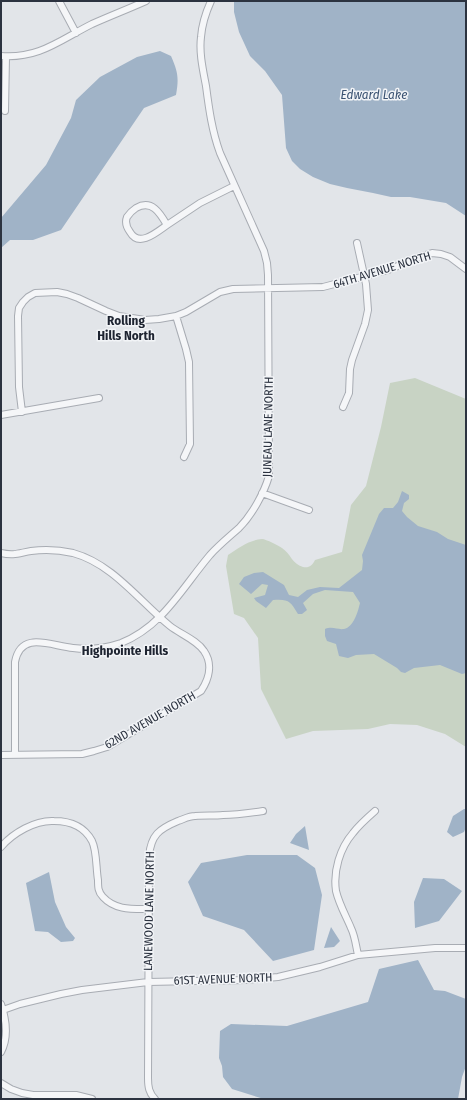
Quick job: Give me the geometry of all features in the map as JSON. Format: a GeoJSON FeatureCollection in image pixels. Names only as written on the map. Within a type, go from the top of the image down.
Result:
{"type":"FeatureCollection","features":[{"type":"Feature","properties":{"kind":"street"},"geometry":{"type":"LineString","coordinates":[[59,1],[76,33]]}},
{"type":"Feature","properties":{"kind":"street"},"geometry":{"type":"LineString","coordinates":[[5,111],[4,56],[28,55],[36,52],[56,44],[106,18],[146,1]]}},
{"type":"Feature","properties":{"kind":"street","name":"JUNEAU LANE NORTH"},"geometry":{"type":"LineString","coordinates":[[15,755],[15,662],[18,651],[23,646],[28,644],[44,643],[72,648],[88,649],[103,647],[134,637],[148,628],[160,617],[211,554],[240,527],[262,493],[269,476],[267,263],[264,251],[234,186],[216,140],[201,57],[202,27],[211,1]]}},
{"type":"Feature","properties":{"kind":"street"},"geometry":{"type":"LineString","coordinates":[[167,225],[157,210],[148,205],[134,209],[127,217],[127,226],[131,235],[138,239],[148,238],[200,203],[234,186]]}},
{"type":"Feature","properties":{"kind":"street"},"geometry":{"type":"LineString","coordinates":[[343,407],[349,393],[352,360],[365,324],[368,310],[368,296],[357,243]]}},
{"type":"Feature","properties":{"kind":"street","name":"64TH AVENUE NORTH"},"geometry":{"type":"LineString","coordinates":[[22,412],[19,387],[18,316],[19,308],[23,302],[28,296],[35,293],[42,292],[67,294],[119,316],[145,320],[176,316],[186,312],[220,292],[232,289],[323,287],[388,270],[432,253],[450,257],[466,269]]}},
{"type":"Feature","properties":{"kind":"street"},"geometry":{"type":"LineString","coordinates":[[176,316],[189,362],[190,444],[184,458]]}},
{"type":"Feature","properties":{"kind":"street"},"geometry":{"type":"LineString","coordinates":[[1,415],[99,398]]}},
{"type":"Feature","properties":{"kind":"street"},"geometry":{"type":"LineString","coordinates":[[262,493],[309,510]]}},
{"type":"Feature","properties":{"kind":"street","name":"62ND AVENUE NORTH"},"geometry":{"type":"LineString","coordinates":[[1,553],[10,555],[43,550],[58,551],[89,559],[102,566],[179,633],[198,644],[204,651],[208,663],[209,676],[206,684],[200,691],[107,747],[75,754],[1,755]]}},
{"type":"Feature","properties":{"kind":"street","name":"LANEWOOD LANE NORTH"},"geometry":{"type":"LineString","coordinates":[[155,1099],[150,1094],[148,1088],[148,908],[150,846],[157,832],[165,826],[189,816],[224,815],[263,811]]}},
{"type":"Feature","properties":{"kind":"street"},"geometry":{"type":"LineString","coordinates":[[358,955],[352,930],[340,906],[336,890],[336,875],[338,862],[344,846],[352,833],[375,811]]}},
{"type":"Feature","properties":{"kind":"street"},"geometry":{"type":"LineString","coordinates":[[1,846],[17,832],[48,820],[64,821],[74,824],[87,834],[92,842],[98,891],[102,897],[115,906],[148,908]]}},
{"type":"Feature","properties":{"kind":"street","name":"61ST AVENUE NORTH"},"geometry":{"type":"LineString","coordinates":[[2,1007],[61,994],[148,982],[245,980],[278,977],[320,967],[358,955],[435,948],[466,948]]}},
{"type":"Feature","properties":{"kind":"street"},"geometry":{"type":"LineString","coordinates":[[1,1052],[4,1046],[6,1034],[6,1024],[2,1007]]}},
{"type":"Feature","properties":{"kind":"street"},"geometry":{"type":"LineString","coordinates":[[1,1084],[22,1093],[33,1095],[76,1095],[92,1099]]}},
{"type":"Feature","properties":{"kind":"green space"},"geometry":{"type":"Polygon","coordinates":[[[415,378],[466,399],[466,747],[445,734],[417,725],[390,724],[368,729],[313,731],[286,739],[261,689],[258,638],[244,618],[234,614],[226,566],[228,555],[248,543],[262,539],[282,548],[288,553],[296,564],[303,567],[310,566],[315,560],[342,552],[351,505],[366,486],[381,427],[390,383],[415,378]]]}},
{"type":"Feature","properties":{"kind":"water","name":"Edward Lake"},"geometry":{"type":"Polygon","coordinates":[[[234,1],[466,1],[466,216],[446,203],[410,197],[391,197],[347,188],[330,184],[313,177],[300,169],[292,161],[286,148],[282,95],[265,71],[250,56],[239,32],[234,12],[234,1]]]}},
{"type":"Feature","properties":{"kind":"water"},"geometry":{"type":"Polygon","coordinates":[[[160,51],[171,56],[175,66],[178,79],[176,95],[144,108],[61,230],[33,240],[10,240],[1,248],[1,218],[46,165],[71,118],[76,100],[100,77],[137,57],[160,51]]]}},
{"type":"Feature","properties":{"kind":"water"},"geometry":{"type":"Polygon","coordinates":[[[402,491],[409,495],[409,499],[404,503],[402,511],[407,517],[418,526],[437,532],[448,539],[466,545],[466,673],[462,674],[440,665],[414,668],[405,673],[401,672],[374,654],[356,655],[348,658],[339,656],[336,644],[327,641],[325,629],[344,629],[353,622],[360,603],[353,592],[325,590],[313,594],[303,603],[307,610],[302,614],[298,614],[291,604],[283,600],[273,600],[266,608],[256,601],[254,598],[265,595],[268,585],[262,584],[251,594],[239,584],[244,577],[254,573],[263,572],[284,585],[289,595],[298,597],[307,590],[320,587],[339,588],[362,570],[362,555],[379,514],[384,508],[393,508],[398,502],[402,491]]]}},
{"type":"Feature","properties":{"kind":"water"},"geometry":{"type":"Polygon","coordinates":[[[466,809],[466,827],[464,832],[453,837],[447,832],[453,816],[466,809]]]}},
{"type":"Feature","properties":{"kind":"water"},"geometry":{"type":"Polygon","coordinates":[[[305,826],[309,850],[290,843],[296,834],[305,826]]]}},
{"type":"Feature","properties":{"kind":"water"},"geometry":{"type":"Polygon","coordinates":[[[247,855],[297,855],[315,868],[322,895],[314,950],[273,961],[244,930],[203,916],[188,882],[201,863],[247,855]]]}},
{"type":"Feature","properties":{"kind":"water"},"geometry":{"type":"Polygon","coordinates":[[[49,872],[55,902],[66,927],[75,938],[73,941],[61,942],[48,932],[35,931],[26,883],[49,872]]]}},
{"type":"Feature","properties":{"kind":"water"},"geometry":{"type":"Polygon","coordinates":[[[423,878],[444,879],[462,891],[439,921],[415,928],[414,902],[423,878]]]}},
{"type":"Feature","properties":{"kind":"water"},"geometry":{"type":"Polygon","coordinates":[[[331,927],[340,941],[334,947],[324,948],[331,927]]]}},
{"type":"Feature","properties":{"kind":"water"},"geometry":{"type":"Polygon","coordinates":[[[418,960],[434,990],[445,991],[466,999],[466,1066],[462,1077],[458,1099],[264,1099],[232,1089],[223,1077],[222,1066],[219,1058],[220,1031],[231,1024],[287,1026],[368,1002],[379,969],[418,960]]]}},
{"type":"Feature","properties":{"kind":"district","name":"Rolling Hills North"},"geometry":{"type":"Point","coordinates":[126,328]}},
{"type":"Feature","properties":{"kind":"district","name":"Highpointe Hills"},"geometry":{"type":"Point","coordinates":[125,650]}}]}
